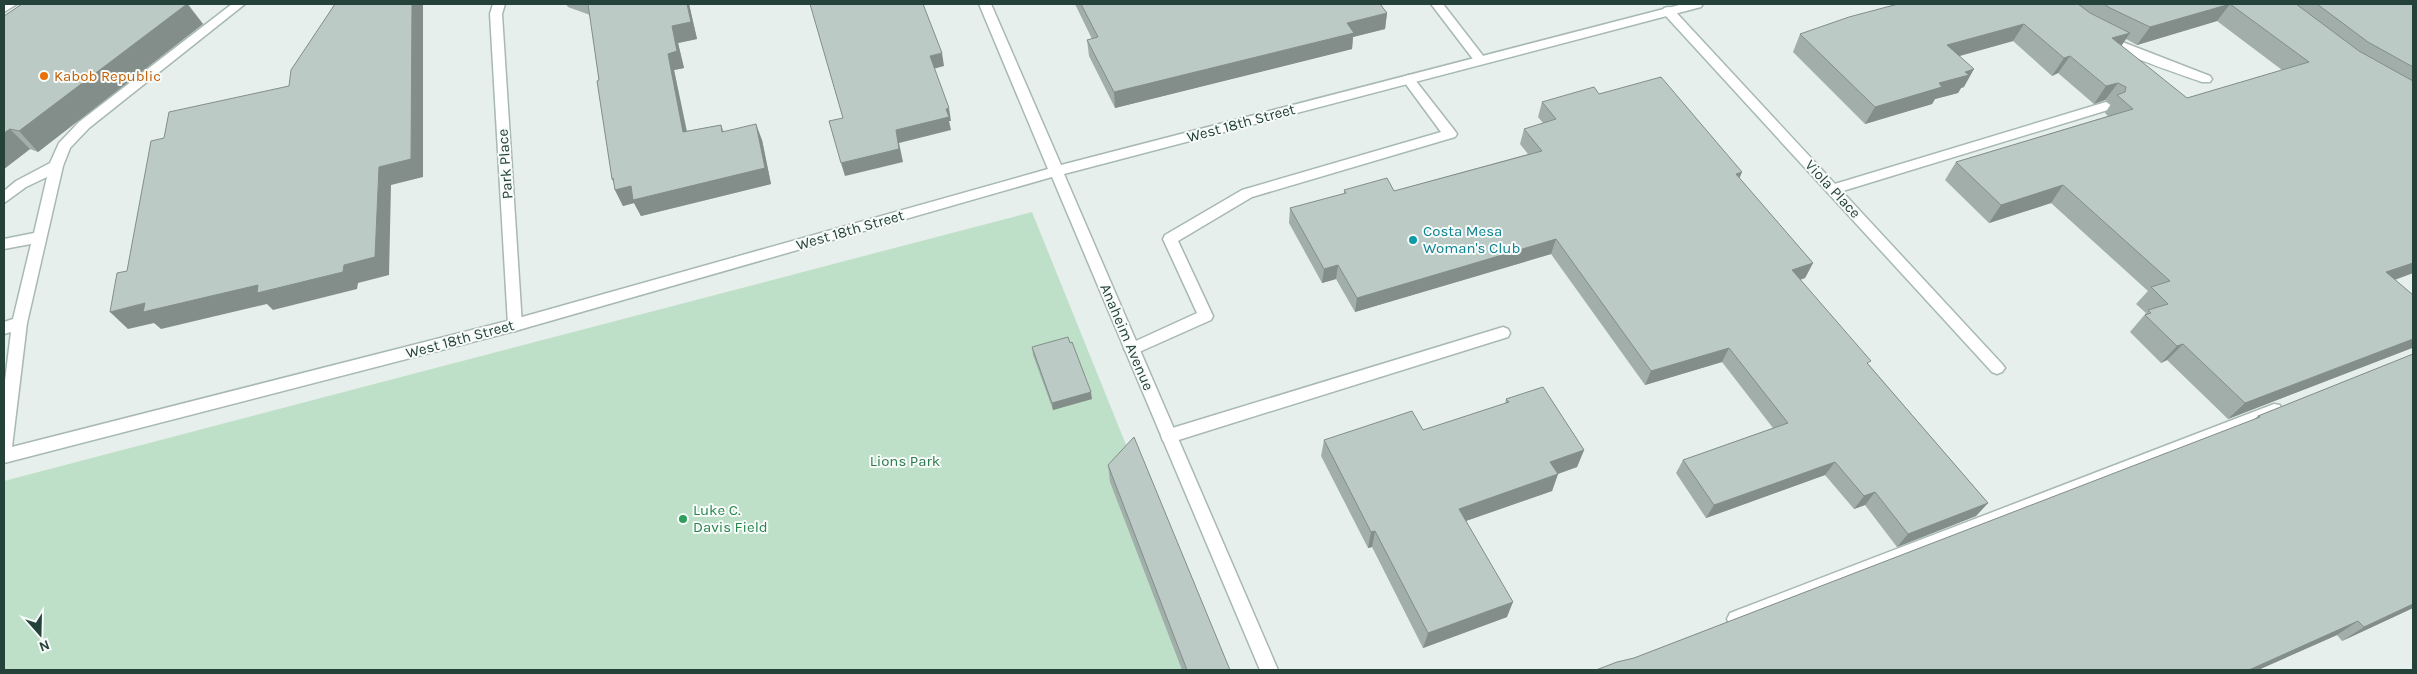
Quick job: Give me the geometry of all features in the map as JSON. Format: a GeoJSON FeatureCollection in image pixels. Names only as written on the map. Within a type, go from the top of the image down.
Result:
{"type":"FeatureCollection","features":[{"type":"Feature","properties":{"kind":"street"},"geometry":{"type":"LineString","coordinates":[[4,8],[11,4]]}},
{"type":"Feature","properties":{"kind":"street"},"geometry":{"type":"LineString","coordinates":[[4,447],[20,323],[56,166],[64,146],[74,133],[239,4]]}},
{"type":"Feature","properties":{"kind":"street","name":"Park Place"},"geometry":{"type":"LineString","coordinates":[[499,4],[496,14],[515,325]]}},
{"type":"Feature","properties":{"kind":"street","name":"Anaheim Avenue"},"geometry":{"type":"LineString","coordinates":[[985,4],[1269,670]]}},
{"type":"Feature","properties":{"kind":"street"},"geometry":{"type":"LineString","coordinates":[[1437,4],[1480,60]]}},
{"type":"Feature","properties":{"kind":"street","name":"West 18th Street"},"geometry":{"type":"LineString","coordinates":[[4,456],[515,325],[1057,171],[1697,4]]}},
{"type":"Feature","properties":{"kind":"street","name":"Viola Place"},"geometry":{"type":"LineString","coordinates":[[1668,11],[1998,368]]}},
{"type":"Feature","properties":{"kind":"street"},"geometry":{"type":"LineString","coordinates":[[2091,29],[2121,46],[2206,79]]}},
{"type":"Feature","properties":{"kind":"street"},"geometry":{"type":"LineString","coordinates":[[1132,349],[1206,316],[1170,239],[1246,193],[1450,134],[1408,79]]}},
{"type":"Feature","properties":{"kind":"street"},"geometry":{"type":"LineString","coordinates":[[1832,190],[2106,106]]}},
{"type":"Feature","properties":{"kind":"street"},"geometry":{"type":"LineString","coordinates":[[4,198],[21,184],[56,166]]}},
{"type":"Feature","properties":{"kind":"street"},"geometry":{"type":"LineString","coordinates":[[4,244],[40,237]]}},
{"type":"Feature","properties":{"kind":"street"},"geometry":{"type":"LineString","coordinates":[[4,328],[20,323]]}},
{"type":"Feature","properties":{"kind":"street"},"geometry":{"type":"LineString","coordinates":[[1169,436],[1503,333]]}},
{"type":"Feature","properties":{"kind":"street"},"geometry":{"type":"LineString","coordinates":[[1725,623],[2292,403]]}},
{"type":"Feature","properties":{"kind":"green space","name":"Lions Park"},"geometry":{"type":"Polygon","coordinates":[[[1032,212],[1217,670],[4,670],[4,481],[1032,212]]]}},
{"type":"Feature","properties":{"kind":"building"},"geometry":{"type":"Polygon","coordinates":[[[22,4],[187,4],[19,131],[10,129],[4,133],[4,16],[22,4]]]}},
{"type":"Feature","properties":{"kind":"building"},"geometry":{"type":"Polygon","coordinates":[[[335,4],[412,4],[411,159],[379,167],[375,257],[344,265],[343,272],[257,293],[258,285],[143,312],[145,303],[110,312],[117,273],[127,271],[151,141],[164,138],[169,112],[289,86],[291,70],[335,4]]]}},
{"type":"Feature","properties":{"kind":"building"},"geometry":{"type":"Polygon","coordinates":[[[588,4],[687,4],[691,22],[672,26],[677,51],[668,54],[683,132],[721,125],[722,132],[756,124],[765,168],[633,200],[631,186],[615,190],[597,81],[599,80],[588,4]]]}},
{"type":"Feature","properties":{"kind":"building"},"geometry":{"type":"Polygon","coordinates":[[[810,4],[923,4],[942,53],[930,56],[949,108],[946,109],[949,117],[896,130],[899,149],[841,163],[829,121],[843,118],[810,4]]]}},
{"type":"Feature","properties":{"kind":"building"},"geometry":{"type":"Polygon","coordinates":[[[1081,4],[1380,4],[1387,13],[1347,23],[1354,33],[1114,92],[1087,40],[1098,37],[1081,4]]]}},
{"type":"Feature","properties":{"kind":"building"},"geometry":{"type":"Polygon","coordinates":[[[1898,4],[2078,4],[2090,13],[2130,33],[2112,38],[2187,98],[2309,62],[2230,4],[2296,4],[2359,51],[2413,81],[2413,263],[2386,272],[2413,295],[2413,339],[2245,403],[2183,344],[2177,346],[2145,315],[2151,313],[2148,310],[2168,304],[2151,287],[2170,281],[2063,185],[2001,205],[1956,162],[2133,109],[2117,95],[2125,92],[2126,87],[2118,83],[2106,86],[2070,56],[2064,58],[2024,24],[1947,45],[1974,69],[1965,72],[1969,75],[1939,83],[1942,87],[1875,107],[1800,34],[1849,17],[1898,4]]]}},
{"type":"Feature","properties":{"kind":"building"},"geometry":{"type":"Polygon","coordinates":[[[2104,4],[2230,4],[2150,27],[2104,4]]]}},
{"type":"Feature","properties":{"kind":"building"},"geometry":{"type":"Polygon","coordinates":[[[2317,4],[2413,4],[2413,67],[2368,42],[2317,4]]]}},
{"type":"Feature","properties":{"kind":"building"},"geometry":{"type":"Polygon","coordinates":[[[1661,77],[1742,172],[1736,174],[1813,263],[1792,270],[1871,361],[1867,363],[1988,503],[1908,534],[1875,492],[1864,496],[1835,462],[1714,505],[1683,460],[1788,423],[1729,348],[1651,371],[1556,239],[1357,298],[1338,265],[1324,269],[1290,208],[1346,193],[1344,190],[1387,178],[1394,191],[1542,151],[1524,129],[1556,119],[1542,102],[1594,87],[1599,94],[1661,77]]]}},
{"type":"Feature","properties":{"kind":"building"},"geometry":{"type":"Polygon","coordinates":[[[1068,337],[1070,343],[1072,342],[1091,392],[1052,403],[1032,347],[1068,337]]]}},
{"type":"Feature","properties":{"kind":"building"},"geometry":{"type":"Polygon","coordinates":[[[2413,354],[2413,604],[2364,627],[2358,621],[2249,670],[1596,670],[1634,658],[2260,417],[2258,416],[2413,354]]]}},
{"type":"Feature","properties":{"kind":"building"},"geometry":{"type":"Polygon","coordinates":[[[1543,387],[1584,450],[1550,462],[1558,474],[1459,509],[1513,602],[1428,633],[1375,531],[1371,532],[1324,440],[1412,411],[1423,430],[1509,402],[1506,399],[1543,387]]]}},
{"type":"Feature","properties":{"kind":"building"},"geometry":{"type":"Polygon","coordinates":[[[1134,437],[1230,670],[1187,670],[1108,465],[1134,437]]]}},
{"type":"Feature","properties":{"kind":"place","name":"Kabob Republic"},"geometry":{"type":"Point","coordinates":[44,76]}},
{"type":"Feature","properties":{"kind":"place","name":"Costa Mesa Woman's Club"},"geometry":{"type":"Point","coordinates":[1413,240]}},
{"type":"Feature","properties":{"kind":"place","name":"Luke C. Davis Field"},"geometry":{"type":"Point","coordinates":[683,519]}}]}
